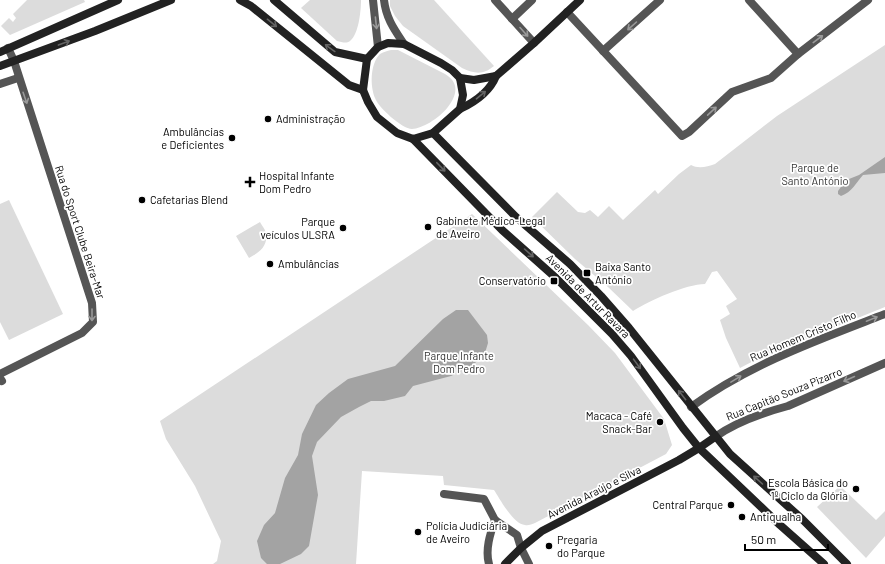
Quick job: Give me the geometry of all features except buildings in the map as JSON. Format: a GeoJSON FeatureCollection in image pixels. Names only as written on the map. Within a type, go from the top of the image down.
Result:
{"type":"FeatureCollection","features":[{"type":"Feature","properties":{"kind":"main road"},"geometry":{"type":"LineString","coordinates":[[0,52],[118,0]]}},
{"type":"Feature","properties":{"kind":"main road"},"geometry":{"type":"LineString","coordinates":[[0,66],[100,30],[171,0]]}},
{"type":"Feature","properties":{"kind":"main road"},"geometry":{"type":"LineString","coordinates":[[240,0],[251,6],[349,85],[363,90]]}},
{"type":"Feature","properties":{"kind":"main road"},"geometry":{"type":"LineString","coordinates":[[274,0],[335,52],[367,59]]}},
{"type":"Feature","properties":{"kind":"main road"},"geometry":{"type":"LineString","coordinates":[[460,109],[463,95],[460,78],[441,62],[404,44],[388,43],[378,47],[367,59],[363,90],[368,102],[377,117],[397,133],[413,139],[433,133],[460,109],[470,104],[493,85],[496,76],[580,0]]}},
{"type":"Feature","properties":{"kind":"main road"},"geometry":{"type":"LineString","coordinates":[[460,78],[474,80],[496,76]]}},
{"type":"Feature","properties":{"kind":"main road","name":"Avenida de Artur Ravara"},"geometry":{"type":"LineString","coordinates":[[433,133],[516,217],[570,264],[601,296],[629,328],[730,454],[802,519],[847,564]]}},
{"type":"Feature","properties":{"kind":"main road","name":"Avenida de Artur Ravara"},"geometry":{"type":"LineString","coordinates":[[413,139],[502,230],[556,278],[612,334],[631,356],[699,448],[780,525],[824,564]]}},
{"type":"Feature","properties":{"kind":"main road","name":"Avenida Araújo e Silva"},"geometry":{"type":"LineString","coordinates":[[505,564],[521,548],[542,531],[679,460],[715,437]]}},
{"type":"Feature","properties":{"kind":"street"},"geometry":{"type":"LineString","coordinates":[[373,0],[378,47]]}},
{"type":"Feature","properties":{"kind":"street"},"geometry":{"type":"LineString","coordinates":[[384,0],[385,11],[390,23],[404,44]]}},
{"type":"Feature","properties":{"kind":"street"},"geometry":{"type":"LineString","coordinates":[[495,0],[534,43]]}},
{"type":"Feature","properties":{"kind":"street"},"geometry":{"type":"LineString","coordinates":[[512,18],[532,0]]}},
{"type":"Feature","properties":{"kind":"street"},"geometry":{"type":"LineString","coordinates":[[603,51],[660,0]]}},
{"type":"Feature","properties":{"kind":"street"},"geometry":{"type":"LineString","coordinates":[[749,0],[798,54]]}},
{"type":"Feature","properties":{"kind":"street"},"geometry":{"type":"LineString","coordinates":[[567,12],[682,136],[689,132],[732,92],[771,78],[798,54],[868,0]]}},
{"type":"Feature","properties":{"kind":"street","name":"Rua do Sport Clube Beira-Mar"},"geometry":{"type":"LineString","coordinates":[[1,378],[82,333],[93,322],[92,303],[18,78],[14,61],[8,48]]}},
{"type":"Feature","properties":{"kind":"street"},"geometry":{"type":"LineString","coordinates":[[0,84],[18,78]]}},
{"type":"Feature","properties":{"kind":"street","name":"Rua Homem Cristo Filho"},"geometry":{"type":"LineString","coordinates":[[691,407],[744,374],[784,354],[885,314]]}},
{"type":"Feature","properties":{"kind":"street","name":"Rua Capitão Souza Pizarro"},"geometry":{"type":"LineString","coordinates":[[715,437],[727,429],[772,410],[788,406],[885,363]]}},
{"type":"Feature","properties":{"kind":"street"},"geometry":{"type":"LineString","coordinates":[[444,494],[484,499],[495,520],[517,535],[521,548],[529,564]]}},
{"type":"Feature","properties":{"kind":"street"},"geometry":{"type":"LineString","coordinates":[[489,564],[489,537],[495,520]]}},
{"type":"Feature","properties":{"kind":"green space"},"geometry":{"type":"Polygon","coordinates":[[[27,0],[84,0],[85,2],[10,35],[1,26],[9,18],[13,22],[16,18],[13,14],[27,0]]]}},
{"type":"Feature","properties":{"kind":"green space"},"geometry":{"type":"Polygon","coordinates":[[[310,0],[361,0],[360,16],[356,33],[353,38],[345,43],[337,41],[301,8],[310,0]]]}},
{"type":"Feature","properties":{"kind":"green space"},"geometry":{"type":"Polygon","coordinates":[[[390,0],[434,0],[494,66],[479,73],[462,68],[403,26],[395,16],[390,6],[390,0]]]}},
{"type":"Feature","properties":{"kind":"green space","name":"Parque de Santo António"},"geometry":{"type":"Polygon","coordinates":[[[885,45],[885,307],[763,356],[740,368],[726,338],[720,320],[730,314],[726,306],[737,299],[717,271],[712,272],[705,284],[678,290],[658,298],[633,311],[575,259],[532,217],[557,192],[578,212],[585,213],[590,210],[598,217],[609,206],[623,220],[655,190],[658,194],[691,165],[703,167],[715,164],[777,116],[885,45]]]}},
{"type":"Feature","properties":{"kind":"green space"},"geometry":{"type":"Polygon","coordinates":[[[391,50],[398,50],[445,74],[453,81],[455,90],[453,99],[448,108],[440,116],[421,127],[412,129],[397,122],[385,112],[377,102],[373,93],[372,75],[374,63],[380,54],[391,50]]]}},
{"type":"Feature","properties":{"kind":"green space"},"geometry":{"type":"Polygon","coordinates":[[[9,200],[63,314],[9,340],[0,322],[0,204],[9,200]]]}},
{"type":"Feature","properties":{"kind":"green space","name":"Parque Infante Dom Pedro"},"geometry":{"type":"Polygon","coordinates":[[[472,214],[588,325],[615,353],[664,419],[672,445],[666,454],[535,523],[527,525],[520,524],[512,516],[494,490],[444,485],[443,476],[362,471],[356,564],[213,564],[217,561],[221,541],[195,486],[166,439],[160,421],[472,214]]]}},
{"type":"Feature","properties":{"kind":"green space"},"geometry":{"type":"Polygon","coordinates":[[[260,222],[266,232],[265,243],[259,252],[249,258],[236,236],[260,222]]]}},
{"type":"Feature","properties":{"kind":"green space"},"geometry":{"type":"Polygon","coordinates":[[[840,486],[876,520],[885,511],[885,536],[866,558],[817,507],[840,486]]]}},
{"type":"Feature","properties":{"kind":"shaded area"},"geometry":{"type":"Polygon","coordinates":[[[885,157],[885,173],[863,175],[848,192],[841,196],[838,194],[838,191],[843,184],[849,179],[859,175],[885,157]]]}},
{"type":"Feature","properties":{"kind":"shaded area"},"geometry":{"type":"Polygon","coordinates":[[[456,310],[468,310],[487,335],[488,343],[485,353],[472,366],[451,376],[413,386],[405,396],[384,401],[371,401],[341,417],[317,442],[312,456],[318,495],[309,546],[301,554],[280,564],[267,564],[261,558],[257,541],[264,525],[275,513],[285,478],[298,455],[302,434],[316,405],[348,379],[395,366],[443,319],[456,310]]]}},
{"type":"Feature","properties":{"kind":"place","name":"Administração"},"geometry":{"type":"Point","coordinates":[268,119]}},
{"type":"Feature","properties":{"kind":"place","name":"Ambulâncias e Deficientes"},"geometry":{"type":"Point","coordinates":[232,138]}},
{"type":"Feature","properties":{"kind":"place","name":"Hospital Infante Dom Pedro"},"geometry":{"type":"Point","coordinates":[250,182]}},
{"type":"Feature","properties":{"kind":"place","name":"Cafetarias Blend"},"geometry":{"type":"Point","coordinates":[142,200]}},
{"type":"Feature","properties":{"kind":"place","name":"Gabinete Médico-Legal de Aveiro"},"geometry":{"type":"Point","coordinates":[428,227]}},
{"type":"Feature","properties":{"kind":"place","name":"Parque veículos ULSRA"},"geometry":{"type":"Point","coordinates":[343,228]}},
{"type":"Feature","properties":{"kind":"place","name":"Ambulâncias"},"geometry":{"type":"Point","coordinates":[270,264]}},
{"type":"Feature","properties":{"kind":"place","name":"Baixa Santo António"},"geometry":{"type":"Point","coordinates":[587,273]}},
{"type":"Feature","properties":{"kind":"place","name":"Conservatório"},"geometry":{"type":"Point","coordinates":[554,281]}},
{"type":"Feature","properties":{"kind":"place","name":"Macaca - Café Snack-Bar"},"geometry":{"type":"Point","coordinates":[660,422]}},
{"type":"Feature","properties":{"kind":"place","name":"Escola Básica do 1º Ciclo da Glória"},"geometry":{"type":"Point","coordinates":[856,489]}},
{"type":"Feature","properties":{"kind":"place","name":"Central Parque"},"geometry":{"type":"Point","coordinates":[731,505]}},
{"type":"Feature","properties":{"kind":"place","name":"Antiqualha"},"geometry":{"type":"Point","coordinates":[742,517]}},
{"type":"Feature","properties":{"kind":"place","name":"Polícia Judiciária de Aveiro"},"geometry":{"type":"Point","coordinates":[418,532]}},
{"type":"Feature","properties":{"kind":"place","name":"Pregaria do Parque"},"geometry":{"type":"Point","coordinates":[549,546]}}]}
